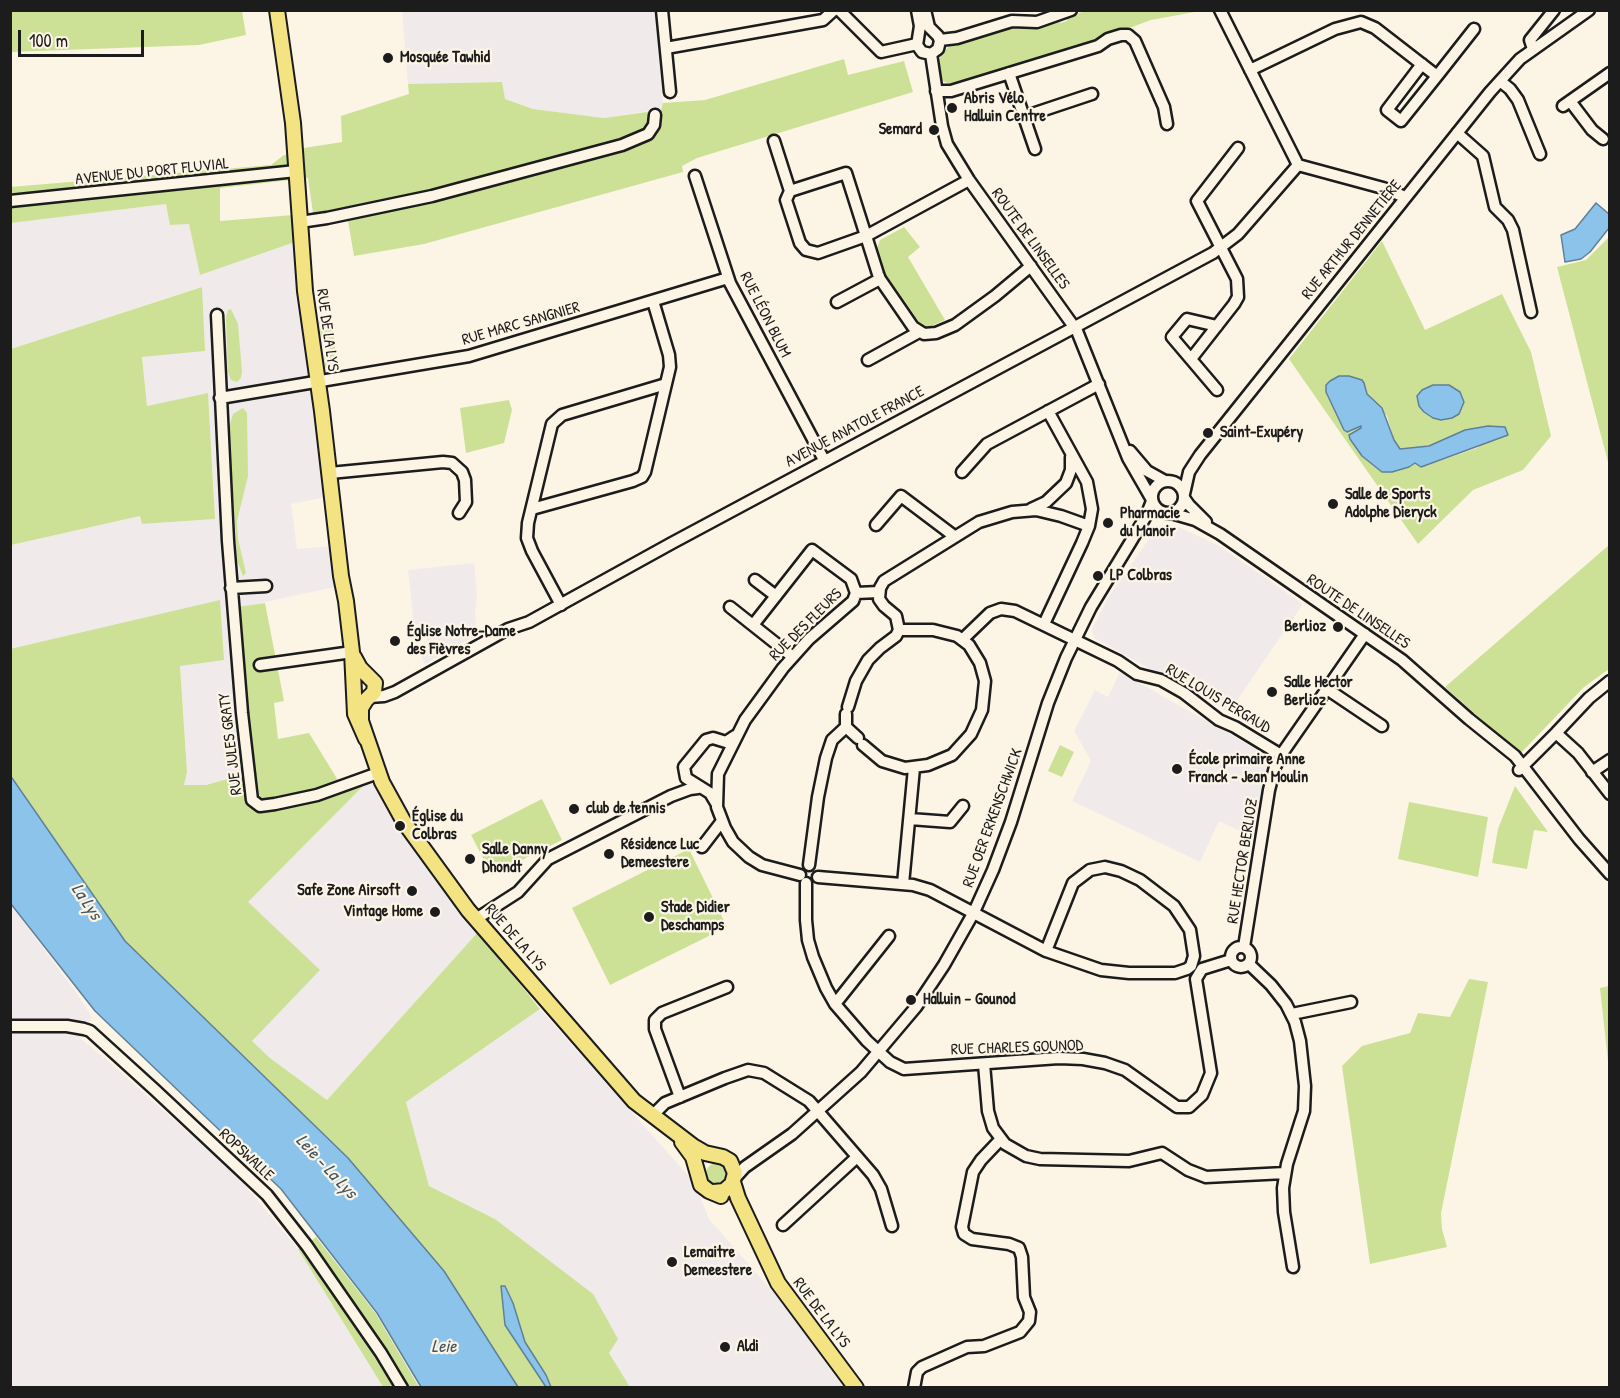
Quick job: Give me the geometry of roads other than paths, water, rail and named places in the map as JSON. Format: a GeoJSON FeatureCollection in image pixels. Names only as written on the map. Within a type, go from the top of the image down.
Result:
{"type":"FeatureCollection","features":[{"type":"Feature","properties":{"kind":"main road","name":"RUE DE LA LYS"},"geometry":{"type":"LineString","coordinates":[[277,10],[293,123],[305,291],[330,473],[341,581],[346,601],[357,720],[366,738]]}},
{"type":"Feature","properties":{"kind":"main road","name":"RUE DE LA LYS"},"geometry":{"type":"LineString","coordinates":[[352,652],[360,668],[372,679]]}},
{"type":"Feature","properties":{"kind":"main road"},"geometry":{"type":"LineString","coordinates":[[358,676],[372,679],[375,690],[369,697],[359,696],[353,686],[358,676]]}},
{"type":"Feature","properties":{"kind":"main road","name":"RUE DE LA LYS"},"geometry":{"type":"LineString","coordinates":[[369,697],[363,703],[360,712],[378,773],[390,799],[404,822],[476,920],[634,1101],[700,1150],[721,1157]]}},
{"type":"Feature","properties":{"kind":"main road","name":"RUE DE LA LYS"},"geometry":{"type":"LineString","coordinates":[[675,1133],[693,1157],[698,1176]]}},
{"type":"Feature","properties":{"kind":"main road"},"geometry":{"type":"LineString","coordinates":[[721,1157],[734,1167],[734,1180],[724,1191],[713,1192],[703,1186],[698,1176],[699,1168],[703,1162],[721,1157]]}},
{"type":"Feature","properties":{"kind":"main road","name":"RUE DE LA LYS"},"geometry":{"type":"LineString","coordinates":[[734,1180],[736,1193],[780,1287],[856,1388]]}},
{"type":"Feature","properties":{"kind":"main road","name":"RUE DE LA LYS"},"geometry":{"type":"LineString","coordinates":[[713,1192],[732,1203],[750,1223]]}},
{"type":"Feature","properties":{"kind":"street"},"geometry":{"type":"LineString","coordinates":[[662,10],[670,92]]}},
{"type":"Feature","properties":{"kind":"street"},"geometry":{"type":"LineString","coordinates":[[666,48],[823,20],[834,10]]}},
{"type":"Feature","properties":{"kind":"street"},"geometry":{"type":"LineString","coordinates":[[839,10],[878,50],[885,52],[918,40],[926,31],[937,36],[957,38],[1012,21],[1032,23],[1071,10]]}},
{"type":"Feature","properties":{"kind":"street"},"geometry":{"type":"LineString","coordinates":[[917,10],[920,23],[918,40],[921,51],[931,54],[938,49],[937,36],[928,24],[925,10]]}},
{"type":"Feature","properties":{"kind":"street"},"geometry":{"type":"LineString","coordinates":[[1221,10],[1298,165],[1373,185],[1405,197]]}},
{"type":"Feature","properties":{"kind":"street","name":"RUE ARTHUR DENNETIÈRE"},"geometry":{"type":"LineString","coordinates":[[1533,49],[1530,40],[1554,10]]}},
{"type":"Feature","properties":{"kind":"street","name":"RUE ARTHUR DENNETIÈRE"},"geometry":{"type":"LineString","coordinates":[[1167,481],[1182,472],[1200,454],[1515,63],[1589,10]]}},
{"type":"Feature","properties":{"kind":"street"},"geometry":{"type":"LineString","coordinates":[[1250,70],[1335,29],[1356,22],[1366,23],[1376,28],[1437,76]]}},
{"type":"Feature","properties":{"kind":"street"},"geometry":{"type":"LineString","coordinates":[[1422,64],[1387,110],[1401,121],[1474,29]]}},
{"type":"Feature","properties":{"kind":"street"},"geometry":{"type":"LineString","coordinates":[[936,92],[951,91],[1009,74],[1098,46],[1115,37],[1128,35],[1135,41],[1164,107],[1167,124]]}},
{"type":"Feature","properties":{"kind":"street","name":"ROUTE DE LINSELLES"},"geometry":{"type":"LineString","coordinates":[[931,54],[947,144],[969,180],[1075,327],[1128,458],[1151,499]]}},
{"type":"Feature","properties":{"kind":"street"},"geometry":{"type":"LineString","coordinates":[[1603,139],[1567,104],[1610,73]]}},
{"type":"Feature","properties":{"kind":"street"},"geometry":{"type":"LineString","coordinates":[[1009,74],[1035,149]]}},
{"type":"Feature","properties":{"kind":"street"},"geometry":{"type":"LineString","coordinates":[[1500,81],[1518,100],[1540,154]]}},
{"type":"Feature","properties":{"kind":"street"},"geometry":{"type":"LineString","coordinates":[[1023,117],[1092,94]]}},
{"type":"Feature","properties":{"kind":"street"},"geometry":{"type":"LineString","coordinates":[[300,222],[432,196],[622,145],[648,134],[654,122],[654,115]]}},
{"type":"Feature","properties":{"kind":"street"},"geometry":{"type":"LineString","coordinates":[[1457,133],[1484,156],[1495,207],[1508,220],[1513,230],[1531,312]]}},
{"type":"Feature","properties":{"kind":"street"},"geometry":{"type":"LineString","coordinates":[[774,141],[790,191]]}},
{"type":"Feature","properties":{"kind":"street"},"geometry":{"type":"LineString","coordinates":[[1191,359],[1236,301],[1239,289],[1197,201],[1238,148]]}},
{"type":"Feature","properties":{"kind":"street","name":"AVENUE ANATOLE FRANCE"},"geometry":{"type":"LineString","coordinates":[[369,697],[384,696],[508,629],[529,622],[824,460],[1220,249],[1238,234],[1298,165]]}},
{"type":"Feature","properties":{"kind":"street","name":"AVENUE DU PORT FLUVIAL"},"geometry":{"type":"LineString","coordinates":[[10,201],[296,171]]}},
{"type":"Feature","properties":{"kind":"street"},"geometry":{"type":"LineString","coordinates":[[969,180],[866,236],[820,253],[806,250],[799,241],[786,202],[786,196],[790,191],[846,173],[866,236],[880,279],[913,327],[919,332],[931,335],[953,326],[994,297],[1031,266]]}},
{"type":"Feature","properties":{"kind":"street","name":"RUE LÉON BLUM"},"geometry":{"type":"LineString","coordinates":[[695,176],[728,278],[824,460]]}},
{"type":"Feature","properties":{"kind":"street","name":"RUE MARC SANGNIER"},"geometry":{"type":"LineString","coordinates":[[318,382],[469,356],[728,278]]}},
{"type":"Feature","properties":{"kind":"street"},"geometry":{"type":"LineString","coordinates":[[837,302],[880,279]]}},
{"type":"Feature","properties":{"kind":"street"},"geometry":{"type":"LineString","coordinates":[[532,509],[642,477],[648,465],[670,367],[669,355],[652,301]]}},
{"type":"Feature","properties":{"kind":"street","name":"RUE JULES GRATY"},"geometry":{"type":"LineString","coordinates":[[217,315],[231,588],[249,790],[253,801],[262,806],[317,795],[378,773]]}},
{"type":"Feature","properties":{"kind":"street"},"geometry":{"type":"LineString","coordinates":[[1217,326],[1187,319],[1172,337],[1217,390]]}},
{"type":"Feature","properties":{"kind":"street"},"geometry":{"type":"LineString","coordinates":[[868,360],[919,332]]}},
{"type":"Feature","properties":{"kind":"street"},"geometry":{"type":"LineString","coordinates":[[220,398],[318,382]]}},
{"type":"Feature","properties":{"kind":"street"},"geometry":{"type":"LineString","coordinates":[[561,605],[529,544],[527,530],[555,420],[562,415],[666,384]]}},
{"type":"Feature","properties":{"kind":"street"},"geometry":{"type":"LineString","coordinates":[[962,472],[985,445],[1099,384]]}},
{"type":"Feature","properties":{"kind":"street"},"geometry":{"type":"LineString","coordinates":[[1044,624],[1089,526],[1092,509],[1090,491],[1048,411]]}},
{"type":"Feature","properties":{"kind":"street","name":"ROUTE DE LINSELLES"},"geometry":{"type":"LineString","coordinates":[[1121,439],[1142,467],[1153,476],[1167,481]]}},
{"type":"Feature","properties":{"kind":"street"},"geometry":{"type":"LineString","coordinates":[[809,865],[818,797],[832,740],[846,727],[847,710],[863,667],[879,648],[896,636],[899,630],[896,616],[881,603],[879,592],[881,585],[887,578],[954,536],[988,518],[1025,510],[1046,502],[1066,483],[1071,470],[1071,454]]}},
{"type":"Feature","properties":{"kind":"street","name":"RUE ARTHUR DENNETIÈRE"},"geometry":{"type":"LineString","coordinates":[[1184,496],[1187,476],[1200,454]]}},
{"type":"Feature","properties":{"kind":"street"},"geometry":{"type":"LineString","coordinates":[[330,473],[452,463],[462,472],[465,480],[466,502],[459,513]]}},
{"type":"Feature","properties":{"kind":"street"},"geometry":{"type":"LineString","coordinates":[[1167,481],[1179,485],[1184,496],[1179,508],[1169,513],[1157,510],[1151,499],[1155,487],[1167,481]]}},
{"type":"Feature","properties":{"kind":"street"},"geometry":{"type":"LineString","coordinates":[[876,525],[901,496],[954,536]]}},
{"type":"Feature","properties":{"kind":"street","name":"ROUTE DE LINSELLES"},"geometry":{"type":"LineString","coordinates":[[1184,496],[1190,507],[1220,534]]}},
{"type":"Feature","properties":{"kind":"street","name":"RUE OER ERKENSCHWICK"},"geometry":{"type":"LineString","coordinates":[[734,1180],[740,1170],[786,1138],[861,1072],[879,1053],[927,991],[952,952],[974,912],[1000,853],[1048,703],[1074,639],[1148,511],[1151,499]]}},
{"type":"Feature","properties":{"kind":"street"},"geometry":{"type":"LineString","coordinates":[[1025,510],[1052,513],[1089,526]]}},
{"type":"Feature","properties":{"kind":"street","name":"ROUTE DE LINSELLES"},"geometry":{"type":"LineString","coordinates":[[1169,513],[1195,520],[1220,534],[1392,652],[1521,768],[1610,874]]}},
{"type":"Feature","properties":{"kind":"street","name":"RUE OER ERKENSCHWICK"},"geometry":{"type":"LineString","coordinates":[[1130,543],[1148,524],[1169,513]]}},
{"type":"Feature","properties":{"kind":"street"},"geometry":{"type":"LineString","coordinates":[[753,625],[812,550],[851,579],[856,593]]}},
{"type":"Feature","properties":{"kind":"street"},"geometry":{"type":"LineString","coordinates":[[755,580],[776,596]]}},
{"type":"Feature","properties":{"kind":"street"},"geometry":{"type":"LineString","coordinates":[[231,588],[266,585]]}},
{"type":"Feature","properties":{"kind":"street","name":"RUE DES FLEURS"},"geometry":{"type":"LineString","coordinates":[[803,879],[770,868],[749,857],[734,842],[717,807],[717,782],[725,756],[735,736],[762,694],[793,657],[816,633],[853,601],[856,593],[879,592]]}},
{"type":"Feature","properties":{"kind":"street"},"geometry":{"type":"LineString","coordinates":[[730,607],[793,657]]}},
{"type":"Feature","properties":{"kind":"street","name":"RUE LOUIS PERGAUD"},"geometry":{"type":"LineString","coordinates":[[963,639],[985,616],[996,610],[1011,610],[1119,661],[1137,674],[1157,678],[1182,692],[1219,720],[1235,727],[1281,756]]}},
{"type":"Feature","properties":{"kind":"street"},"geometry":{"type":"LineString","coordinates":[[846,727],[882,761],[897,767],[914,768],[937,762],[952,754],[971,734],[982,710],[986,693],[982,669],[974,651],[963,639],[942,631],[899,630]]}},
{"type":"Feature","properties":{"kind":"street","name":"RUE HECTOR BERLIOZ"},"geometry":{"type":"LineString","coordinates":[[1244,947],[1274,771],[1281,756],[1365,634]]}},
{"type":"Feature","properties":{"kind":"street"},"geometry":{"type":"LineString","coordinates":[[261,665],[352,652]]}},
{"type":"Feature","properties":{"kind":"street"},"geometry":{"type":"LineString","coordinates":[[372,679],[385,688],[404,686]]}},
{"type":"Feature","properties":{"kind":"street"},"geometry":{"type":"LineString","coordinates":[[1521,768],[1588,698],[1610,681]]}},
{"type":"Feature","properties":{"kind":"street"},"geometry":{"type":"LineString","coordinates":[[1327,689],[1382,726]]}},
{"type":"Feature","properties":{"kind":"street"},"geometry":{"type":"LineString","coordinates":[[1556,733],[1578,753],[1610,794]]}},
{"type":"Feature","properties":{"kind":"street"},"geometry":{"type":"LineString","coordinates":[[671,796],[681,786],[685,765],[704,742],[711,738],[727,742],[735,736]]}},
{"type":"Feature","properties":{"kind":"street"},"geometry":{"type":"LineString","coordinates":[[718,740],[726,749],[725,756]]}},
{"type":"Feature","properties":{"kind":"street"},"geometry":{"type":"LineString","coordinates":[[1592,772],[1610,760]]}},
{"type":"Feature","properties":{"kind":"street"},"geometry":{"type":"LineString","coordinates":[[903,884],[914,768]]}},
{"type":"Feature","properties":{"kind":"street","name":"ROUTE DE LINSELLES"},"geometry":{"type":"LineString","coordinates":[[1521,768],[1582,852],[1610,881]]}},
{"type":"Feature","properties":{"kind":"street"},"geometry":{"type":"LineString","coordinates":[[684,776],[712,796],[717,807]]}},
{"type":"Feature","properties":{"kind":"street"},"geometry":{"type":"LineString","coordinates":[[476,920],[518,892],[548,859],[671,796],[690,789],[711,789],[717,782]]}},
{"type":"Feature","properties":{"kind":"street"},"geometry":{"type":"LineString","coordinates":[[909,819],[950,822],[963,806]]}},
{"type":"Feature","properties":{"kind":"street"},"geometry":{"type":"LineString","coordinates":[[702,847],[722,821]]}},
{"type":"Feature","properties":{"kind":"street"},"geometry":{"type":"LineString","coordinates":[[809,865],[801,869],[803,879],[812,883],[818,877],[903,884],[930,890],[1046,951],[1094,968],[1129,973],[1175,973],[1187,969],[1193,962],[1190,930],[1173,906],[1140,880],[1121,871],[1105,867],[1090,870],[1073,883],[1046,951]]}},
{"type":"Feature","properties":{"kind":"street"},"geometry":{"type":"LineString","coordinates":[[809,865],[816,869],[818,877]]}},
{"type":"Feature","properties":{"kind":"street","name":"RUE CHARLES GOUNOD"},"geometry":{"type":"LineString","coordinates":[[803,879],[810,948],[821,979],[835,1004],[879,1053],[893,1065],[904,1069],[1072,1058],[1105,1063],[1132,1074],[1171,1103],[1185,1108],[1193,1105],[1202,1095],[1211,1073],[1196,979],[1202,969],[1231,960]]}},
{"type":"Feature","properties":{"kind":"street"},"geometry":{"type":"LineString","coordinates":[[835,1004],[889,936]]}},
{"type":"Feature","properties":{"kind":"street"},"geometry":{"type":"LineString","coordinates":[[1244,947],[1250,951],[1248,964],[1240,967],[1235,965],[1231,960],[1234,950],[1244,947]]}},
{"type":"Feature","properties":{"kind":"street"},"geometry":{"type":"LineString","coordinates":[[1248,964],[1280,994],[1292,1014],[1300,1041],[1305,1100],[1302,1120],[1285,1173],[1283,1200],[1293,1267]]}},
{"type":"Feature","properties":{"kind":"street"},"geometry":{"type":"LineString","coordinates":[[680,1097],[655,1029],[655,1020],[662,1013],[727,987]]}},
{"type":"Feature","properties":{"kind":"street"},"geometry":{"type":"LineString","coordinates":[[1292,1014],[1351,1002]]}},
{"type":"Feature","properties":{"kind":"street","name":"ROPSWALLE"},"geometry":{"type":"LineString","coordinates":[[10,1026],[67,1026],[84,1029],[155,1090],[267,1195],[308,1246],[381,1353],[402,1388]]}},
{"type":"Feature","properties":{"kind":"street"},"geometry":{"type":"LineString","coordinates":[[984,1064],[989,1118],[1000,1140],[1017,1152],[1037,1159],[1129,1161],[1162,1153],[1188,1170],[1206,1177],[1285,1173]]}},
{"type":"Feature","properties":{"kind":"street"},"geometry":{"type":"LineString","coordinates":[[652,1116],[660,1105],[740,1072],[754,1070],[764,1073],[803,1096],[878,1181],[892,1226]]}},
{"type":"Feature","properties":{"kind":"street"},"geometry":{"type":"LineString","coordinates":[[914,1388],[917,1372],[922,1367],[967,1347],[984,1346],[1020,1332],[1029,1321],[1030,1312],[1024,1297],[1020,1250],[1011,1244],[974,1240],[966,1236],[962,1230],[974,1169],[1000,1140]]}},
{"type":"Feature","properties":{"kind":"street","name":"RUE OER ERKENSCHWICK"},"geometry":{"type":"LineString","coordinates":[[721,1157],[745,1158],[768,1151]]}},
{"type":"Feature","properties":{"kind":"street"},"geometry":{"type":"LineString","coordinates":[[783,1225],[857,1157]]}},
{"type":"Feature","properties":{"kind":"water"},"geometry":{"type":"Polygon","coordinates":[[[1596,203],[1609,214],[1609,228],[1590,252],[1581,259],[1565,262],[1561,235],[1575,229],[1596,203]]]}},
{"type":"Feature","properties":{"kind":"water"},"geometry":{"type":"Polygon","coordinates":[[[1339,376],[1362,380],[1367,394],[1382,408],[1394,440],[1400,449],[1429,446],[1465,430],[1488,426],[1505,427],[1508,435],[1421,467],[1415,463],[1392,472],[1382,472],[1362,456],[1350,439],[1349,435],[1361,426],[1347,432],[1344,430],[1326,392],[1326,385],[1330,381],[1339,376]]]}},
{"type":"Feature","properties":{"kind":"water"},"geometry":{"type":"Polygon","coordinates":[[[1433,385],[1449,385],[1460,392],[1464,402],[1459,414],[1441,420],[1424,412],[1419,406],[1417,396],[1422,390],[1433,385]]]}},
{"type":"Feature","properties":{"kind":"water","name":"Leie"},"geometry":{"type":"Polygon","coordinates":[[[10,775],[125,941],[348,1158],[444,1271],[518,1387],[421,1387],[377,1313],[281,1189],[95,1011],[11,904],[10,775]]]}},
{"type":"Feature","properties":{"kind":"water"},"geometry":{"type":"Polygon","coordinates":[[[501,1286],[505,1286],[513,1303],[525,1342],[551,1387],[546,1387],[505,1325],[501,1286]]]}},
{"type":"Feature","properties":{"kind":"place","name":"Mosquée Tawhid"},"geometry":{"type":"Point","coordinates":[388,58]}},
{"type":"Feature","properties":{"kind":"place","name":"Abris Vélo Halluin Centre"},"geometry":{"type":"Point","coordinates":[952,108]}},
{"type":"Feature","properties":{"kind":"place","name":"Semard"},"geometry":{"type":"Point","coordinates":[934,130]}},
{"type":"Feature","properties":{"kind":"place","name":"Saint-Exupéry"},"geometry":{"type":"Point","coordinates":[1208,433]}},
{"type":"Feature","properties":{"kind":"place","name":"Salle de Sports Adolphe Dieryck"},"geometry":{"type":"Point","coordinates":[1333,504]}},
{"type":"Feature","properties":{"kind":"place","name":"Pharmacie du Manoir"},"geometry":{"type":"Point","coordinates":[1108,523]}},
{"type":"Feature","properties":{"kind":"place","name":"LP Colbras"},"geometry":{"type":"Point","coordinates":[1098,576]}},
{"type":"Feature","properties":{"kind":"place","name":"Berlioz"},"geometry":{"type":"Point","coordinates":[1338,627]}},
{"type":"Feature","properties":{"kind":"place","name":"Église Notre-Dame des Fièvres"},"geometry":{"type":"Point","coordinates":[395,641]}},
{"type":"Feature","properties":{"kind":"place","name":"Salle Hector Berlioz"},"geometry":{"type":"Point","coordinates":[1272,692]}},
{"type":"Feature","properties":{"kind":"place","name":"École primaire Anne Franck - Jean Moulin"},"geometry":{"type":"Point","coordinates":[1177,769]}},
{"type":"Feature","properties":{"kind":"place","name":"club de tennis"},"geometry":{"type":"Point","coordinates":[574,809]}},
{"type":"Feature","properties":{"kind":"place","name":"Église du Colbras"},"geometry":{"type":"Point","coordinates":[400,826]}},
{"type":"Feature","properties":{"kind":"place","name":"Résidence Luc Demeestere"},"geometry":{"type":"Point","coordinates":[609,854]}},
{"type":"Feature","properties":{"kind":"place","name":"Salle Danny Dhondt"},"geometry":{"type":"Point","coordinates":[470,859]}},
{"type":"Feature","properties":{"kind":"place","name":"Safe Zone Airsoft"},"geometry":{"type":"Point","coordinates":[412,891]}},
{"type":"Feature","properties":{"kind":"place","name":"Vintage Home"},"geometry":{"type":"Point","coordinates":[435,912]}},
{"type":"Feature","properties":{"kind":"place","name":"Stade Didier Deschamps"},"geometry":{"type":"Point","coordinates":[649,917]}},
{"type":"Feature","properties":{"kind":"place","name":"Halluin – Gounod"},"geometry":{"type":"Point","coordinates":[911,1000]}},
{"type":"Feature","properties":{"kind":"place","name":"Lemaitre Demeestere"},"geometry":{"type":"Point","coordinates":[672,1262]}},
{"type":"Feature","properties":{"kind":"place","name":"Aldi"},"geometry":{"type":"Point","coordinates":[725,1347]}},
{"type":"Feature","properties":{"kind":"water label","name":"La Lys"},"geometry":{"type":"Point","coordinates":[86,902]}},
{"type":"Feature","properties":{"kind":"water label","name":"Leie - La Lys"},"geometry":{"type":"Point","coordinates":[326,1167]}}]}
